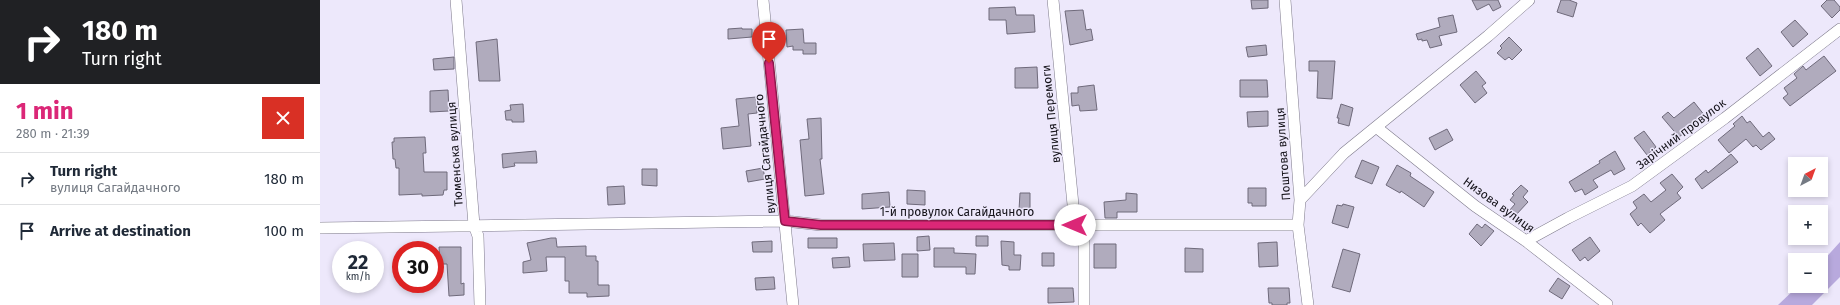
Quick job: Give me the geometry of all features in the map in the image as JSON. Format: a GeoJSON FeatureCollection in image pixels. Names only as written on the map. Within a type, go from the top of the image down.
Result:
{"type":"FeatureCollection","features":[{"type":"Feature","properties":{"kind":"street","name":"Тюменська вулиця"},"geometry":{"type":"LineString","coordinates":[[456,0],[474,225],[478,236],[480,305]]}},
{"type":"Feature","properties":{"kind":"street","name":"вулиця Сагайдачного"},"geometry":{"type":"LineString","coordinates":[[763,0],[793,305]]}},
{"type":"Feature","properties":{"kind":"street","name":"вулиця Перемоги"},"geometry":{"type":"LineString","coordinates":[[1053,0],[1080,226],[1084,305]]}},
{"type":"Feature","properties":{"kind":"street","name":"Поштова вулиця"},"geometry":{"type":"LineString","coordinates":[[1285,0],[1300,200],[1298,225],[1308,305]]}},
{"type":"Feature","properties":{"kind":"street"},"geometry":{"type":"LineString","coordinates":[[1300,200],[1344,153],[1488,36],[1529,0]]}},
{"type":"Feature","properties":{"kind":"street","name":"Зарічний провулок"},"geometry":{"type":"LineString","coordinates":[[1526,241],[1632,186],[1731,113],[1840,29]]}},
{"type":"Feature","properties":{"kind":"street","name":"Низова вулиця"},"geometry":{"type":"LineString","coordinates":[[1376,127],[1475,206],[1526,241],[1607,304]]}},
{"type":"Feature","properties":{"kind":"street","name":"1-й провулок Сагайдачного"},"geometry":{"type":"LineString","coordinates":[[320,228],[785,221],[821,225],[1298,225]]}},
{"type":"Feature","properties":{"kind":"shaded area"},"geometry":{"type":"Polygon","coordinates":[[[1840,242],[1840,277],[1828,289],[1828,255],[1840,242]]]}},
{"type":"Feature","properties":{"kind":"shaded area"},"geometry":{"type":"Polygon","coordinates":[[[1791,293],[1824,293],[1812,305],[1778,305],[1791,293]]]}},
{"type":"Feature","properties":{"kind":"building"},"geometry":{"type":"Polygon","coordinates":[[[1251,0],[1268,0],[1268,8],[1252,9],[1251,0]]]}},
{"type":"Feature","properties":{"kind":"building"},"geometry":{"type":"Polygon","coordinates":[[[1472,0],[1498,0],[1501,7],[1493,11],[1489,4],[1477,10],[1472,0]]]}},
{"type":"Feature","properties":{"kind":"building"},"geometry":{"type":"Polygon","coordinates":[[[1561,0],[1569,0],[1577,3],[1573,17],[1557,12],[1561,0]]]}},
{"type":"Feature","properties":{"kind":"building"},"geometry":{"type":"Polygon","coordinates":[[[1827,0],[1834,0],[1840,7],[1840,10],[1832,18],[1821,6],[1827,0]]]}},
{"type":"Feature","properties":{"kind":"building"},"geometry":{"type":"Polygon","coordinates":[[[1015,7],[1016,15],[1034,15],[1035,32],[1007,34],[1006,20],[989,20],[989,8],[1015,7]]]}},
{"type":"Feature","properties":{"kind":"building"},"geometry":{"type":"Polygon","coordinates":[[[1083,10],[1086,30],[1091,29],[1093,40],[1070,45],[1065,11],[1083,10]]]}},
{"type":"Feature","properties":{"kind":"building"},"geometry":{"type":"Polygon","coordinates":[[[1453,15],[1457,32],[1439,36],[1442,45],[1430,48],[1427,40],[1418,40],[1416,34],[1440,27],[1438,18],[1453,15]]]}},
{"type":"Feature","properties":{"kind":"building"},"geometry":{"type":"Polygon","coordinates":[[[1795,20],[1808,34],[1793,47],[1781,32],[1795,20]]]}},
{"type":"Feature","properties":{"kind":"building"},"geometry":{"type":"Polygon","coordinates":[[[728,29],[752,29],[752,37],[728,39],[728,29]]]}},
{"type":"Feature","properties":{"kind":"building"},"geometry":{"type":"Polygon","coordinates":[[[803,29],[804,43],[816,43],[816,54],[803,54],[803,50],[793,50],[793,46],[787,47],[786,30],[803,29]]]}},
{"type":"Feature","properties":{"kind":"building"},"geometry":{"type":"Polygon","coordinates":[[[1509,37],[1522,50],[1512,60],[1509,57],[1505,60],[1497,53],[1502,48],[1500,46],[1509,37]]]}},
{"type":"Feature","properties":{"kind":"building"},"geometry":{"type":"Polygon","coordinates":[[[497,39],[500,81],[479,81],[476,42],[497,39]]]}},
{"type":"Feature","properties":{"kind":"building"},"geometry":{"type":"Polygon","coordinates":[[[1266,45],[1267,55],[1248,57],[1246,47],[1266,45]]]}},
{"type":"Feature","properties":{"kind":"building"},"geometry":{"type":"Polygon","coordinates":[[[1758,48],[1772,66],[1760,76],[1746,58],[1758,48]]]}},
{"type":"Feature","properties":{"kind":"building"},"geometry":{"type":"Polygon","coordinates":[[[1824,56],[1836,71],[1790,106],[1783,98],[1788,94],[1784,88],[1797,78],[1794,74],[1803,66],[1806,70],[1824,56]]]}},
{"type":"Feature","properties":{"kind":"building"},"geometry":{"type":"Polygon","coordinates":[[[454,57],[454,69],[434,70],[433,59],[454,57]]]}},
{"type":"Feature","properties":{"kind":"building"},"geometry":{"type":"Polygon","coordinates":[[[1309,61],[1335,61],[1332,99],[1317,98],[1318,71],[1309,71],[1309,61]]]}},
{"type":"Feature","properties":{"kind":"building"},"geometry":{"type":"Polygon","coordinates":[[[1037,67],[1038,88],[1015,88],[1015,68],[1037,67]]]}},
{"type":"Feature","properties":{"kind":"building"},"geometry":{"type":"Polygon","coordinates":[[[1476,71],[1486,83],[1482,86],[1487,93],[1475,103],[1460,85],[1476,71]]]}},
{"type":"Feature","properties":{"kind":"building"},"geometry":{"type":"Polygon","coordinates":[[[1240,80],[1267,80],[1268,97],[1240,97],[1240,80]]]}},
{"type":"Feature","properties":{"kind":"building"},"geometry":{"type":"Polygon","coordinates":[[[1094,85],[1097,110],[1080,111],[1079,105],[1072,106],[1071,93],[1078,93],[1078,87],[1094,85]]]}},
{"type":"Feature","properties":{"kind":"building"},"geometry":{"type":"Polygon","coordinates":[[[448,90],[449,111],[430,112],[430,91],[448,90]]]}},
{"type":"Feature","properties":{"kind":"building"},"geometry":{"type":"Polygon","coordinates":[[[756,97],[757,113],[748,114],[751,146],[723,149],[721,128],[739,126],[736,99],[756,97]]]}},
{"type":"Feature","properties":{"kind":"building"},"geometry":{"type":"Polygon","coordinates":[[[1694,102],[1705,116],[1679,137],[1662,117],[1668,112],[1674,118],[1694,102]]]}},
{"type":"Feature","properties":{"kind":"building"},"geometry":{"type":"Polygon","coordinates":[[[523,104],[524,122],[512,122],[512,120],[506,120],[505,111],[511,110],[510,105],[523,104]]]}},
{"type":"Feature","properties":{"kind":"building"},"geometry":{"type":"Polygon","coordinates":[[[1341,104],[1353,108],[1349,126],[1338,123],[1339,118],[1337,118],[1341,104]]]}},
{"type":"Feature","properties":{"kind":"building"},"geometry":{"type":"Polygon","coordinates":[[[1268,111],[1268,126],[1248,127],[1247,112],[1268,111]]]}},
{"type":"Feature","properties":{"kind":"building"},"geometry":{"type":"Polygon","coordinates":[[[1742,116],[1747,123],[1750,121],[1763,137],[1769,132],[1775,139],[1761,150],[1756,145],[1753,147],[1746,139],[1729,153],[1718,140],[1735,126],[1733,124],[1742,116]]]}},
{"type":"Feature","properties":{"kind":"building"},"geometry":{"type":"Polygon","coordinates":[[[821,118],[822,159],[820,159],[824,194],[805,196],[800,140],[809,139],[807,119],[821,118]]]}},
{"type":"Feature","properties":{"kind":"building"},"geometry":{"type":"Polygon","coordinates":[[[1447,129],[1453,140],[1435,150],[1429,138],[1447,129]]]}},
{"type":"Feature","properties":{"kind":"building"},"geometry":{"type":"Polygon","coordinates":[[[1644,131],[1656,147],[1647,155],[1634,138],[1644,131]]]}},
{"type":"Feature","properties":{"kind":"building"},"geometry":{"type":"Polygon","coordinates":[[[425,137],[426,153],[423,153],[424,172],[447,172],[447,190],[444,190],[443,195],[399,195],[399,168],[396,168],[395,159],[393,159],[392,142],[394,142],[394,138],[425,137]]]}},
{"type":"Feature","properties":{"kind":"building"},"geometry":{"type":"Polygon","coordinates":[[[536,151],[537,163],[514,163],[515,166],[503,168],[502,154],[536,151]]]}},
{"type":"Feature","properties":{"kind":"building"},"geometry":{"type":"Polygon","coordinates":[[[1615,151],[1625,169],[1614,175],[1611,170],[1593,180],[1598,187],[1585,195],[1582,189],[1575,192],[1569,182],[1600,163],[1599,161],[1615,151]]]}},
{"type":"Feature","properties":{"kind":"building"},"geometry":{"type":"Polygon","coordinates":[[[1731,154],[1738,162],[1702,189],[1695,179],[1706,170],[1708,173],[1731,154]]]}},
{"type":"Feature","properties":{"kind":"building"},"geometry":{"type":"Polygon","coordinates":[[[1362,160],[1379,167],[1372,184],[1355,177],[1362,160]]]}},
{"type":"Feature","properties":{"kind":"building"},"geometry":{"type":"Polygon","coordinates":[[[1397,165],[1411,173],[1410,176],[1434,192],[1424,207],[1401,191],[1400,193],[1386,185],[1397,165]]]}},
{"type":"Feature","properties":{"kind":"building"},"geometry":{"type":"Polygon","coordinates":[[[763,168],[765,179],[748,182],[746,171],[763,168]]]}},
{"type":"Feature","properties":{"kind":"building"},"geometry":{"type":"Polygon","coordinates":[[[642,169],[657,169],[657,186],[642,185],[642,169]]]}},
{"type":"Feature","properties":{"kind":"building"},"geometry":{"type":"Polygon","coordinates":[[[1672,174],[1683,187],[1677,193],[1681,198],[1660,214],[1665,220],[1650,233],[1641,223],[1638,226],[1630,214],[1637,208],[1633,202],[1644,194],[1651,202],[1666,190],[1660,183],[1672,174]]]}},
{"type":"Feature","properties":{"kind":"building"},"geometry":{"type":"Polygon","coordinates":[[[1521,185],[1528,191],[1523,197],[1528,202],[1515,216],[1509,211],[1515,204],[1510,200],[1514,195],[1512,194],[1521,185]]]}},
{"type":"Feature","properties":{"kind":"building"},"geometry":{"type":"Polygon","coordinates":[[[624,186],[625,204],[608,205],[607,187],[624,186]]]}},
{"type":"Feature","properties":{"kind":"building"},"geometry":{"type":"Polygon","coordinates":[[[1248,188],[1266,188],[1266,206],[1252,206],[1252,203],[1248,203],[1248,188]]]}},
{"type":"Feature","properties":{"kind":"building"},"geometry":{"type":"Polygon","coordinates":[[[907,190],[925,191],[925,205],[907,204],[907,190]]]}},
{"type":"Feature","properties":{"kind":"building"},"geometry":{"type":"Polygon","coordinates":[[[889,192],[890,207],[862,209],[862,194],[889,192]]]}},
{"type":"Feature","properties":{"kind":"building"},"geometry":{"type":"Polygon","coordinates":[[[1020,193],[1030,193],[1030,210],[1019,210],[1020,193]]]}},
{"type":"Feature","properties":{"kind":"building"},"geometry":{"type":"Polygon","coordinates":[[[1126,193],[1137,194],[1137,212],[1117,212],[1117,218],[1105,218],[1104,202],[1126,200],[1126,193]]]}},
{"type":"Feature","properties":{"kind":"building"},"geometry":{"type":"Polygon","coordinates":[[[1343,204],[1354,207],[1348,228],[1332,223],[1337,205],[1342,206],[1343,204]]]}},
{"type":"Feature","properties":{"kind":"building"},"geometry":{"type":"Polygon","coordinates":[[[1477,224],[1482,228],[1485,224],[1494,231],[1481,246],[1469,234],[1477,224]]]}},
{"type":"Feature","properties":{"kind":"building"},"geometry":{"type":"Polygon","coordinates":[[[929,236],[930,250],[917,251],[917,237],[929,236]]]}},
{"type":"Feature","properties":{"kind":"building"},"geometry":{"type":"Polygon","coordinates":[[[976,236],[988,236],[988,246],[976,246],[976,236]]]}},
{"type":"Feature","properties":{"kind":"building"},"geometry":{"type":"Polygon","coordinates":[[[1590,237],[1600,251],[1588,261],[1585,257],[1580,261],[1572,250],[1590,237]]]}},
{"type":"Feature","properties":{"kind":"building"},"geometry":{"type":"Polygon","coordinates":[[[556,238],[557,247],[586,246],[586,256],[596,256],[596,261],[598,261],[598,285],[609,285],[609,296],[587,297],[587,293],[569,293],[569,281],[565,281],[565,257],[546,257],[547,271],[523,273],[523,262],[531,260],[527,243],[556,238]]]}},
{"type":"Feature","properties":{"kind":"building"},"geometry":{"type":"Polygon","coordinates":[[[808,238],[837,238],[837,248],[808,248],[808,238]]]}},
{"type":"Feature","properties":{"kind":"building"},"geometry":{"type":"Polygon","coordinates":[[[772,241],[772,252],[753,252],[752,242],[772,241]]]}},
{"type":"Feature","properties":{"kind":"building"},"geometry":{"type":"Polygon","coordinates":[[[1001,241],[1014,242],[1014,255],[1021,255],[1020,270],[1009,270],[1009,266],[1002,265],[1001,241]]]}},
{"type":"Feature","properties":{"kind":"building"},"geometry":{"type":"Polygon","coordinates":[[[1277,242],[1278,266],[1259,267],[1258,243],[1277,242]]]}},
{"type":"Feature","properties":{"kind":"building"},"geometry":{"type":"Polygon","coordinates":[[[894,243],[895,260],[864,261],[863,244],[894,243]]]}},
{"type":"Feature","properties":{"kind":"building"},"geometry":{"type":"Polygon","coordinates":[[[1094,244],[1116,244],[1116,268],[1094,268],[1094,244]]]}},
{"type":"Feature","properties":{"kind":"building"},"geometry":{"type":"Polygon","coordinates":[[[444,247],[461,247],[461,284],[464,283],[464,295],[449,296],[447,264],[444,264],[444,247]]]}},
{"type":"Feature","properties":{"kind":"building"},"geometry":{"type":"Polygon","coordinates":[[[934,248],[954,248],[954,253],[976,254],[975,274],[966,274],[966,267],[934,267],[934,248]]]}},
{"type":"Feature","properties":{"kind":"building"},"geometry":{"type":"Polygon","coordinates":[[[1185,248],[1203,249],[1203,272],[1185,272],[1185,248]]]}},
{"type":"Feature","properties":{"kind":"building"},"geometry":{"type":"Polygon","coordinates":[[[1343,249],[1360,254],[1350,292],[1332,287],[1343,249]]]}},
{"type":"Feature","properties":{"kind":"building"},"geometry":{"type":"Polygon","coordinates":[[[1042,253],[1054,253],[1054,266],[1042,266],[1042,253]]]}},
{"type":"Feature","properties":{"kind":"building"},"geometry":{"type":"Polygon","coordinates":[[[902,254],[918,254],[918,277],[902,277],[902,254]]]}},
{"type":"Feature","properties":{"kind":"building"},"geometry":{"type":"Polygon","coordinates":[[[849,257],[850,267],[833,268],[832,258],[849,257]]]}},
{"type":"Feature","properties":{"kind":"building"},"geometry":{"type":"Polygon","coordinates":[[[774,277],[775,289],[756,290],[755,278],[774,277]]]}},
{"type":"Feature","properties":{"kind":"building"},"geometry":{"type":"Polygon","coordinates":[[[1558,278],[1570,286],[1562,299],[1549,291],[1558,278]]]}},
{"type":"Feature","properties":{"kind":"building"},"geometry":{"type":"Polygon","coordinates":[[[1048,288],[1073,288],[1074,302],[1048,303],[1048,288]]]}},
{"type":"Feature","properties":{"kind":"building"},"geometry":{"type":"Polygon","coordinates":[[[1268,288],[1289,288],[1290,303],[1287,303],[1287,305],[1272,305],[1272,303],[1269,303],[1268,288]]]}},
{"type":"Feature","properties":{"kind":"route"},"geometry":{"type":"LineString","coordinates":[[769,63],[785,221],[821,225],[1075,225]]}}]}
